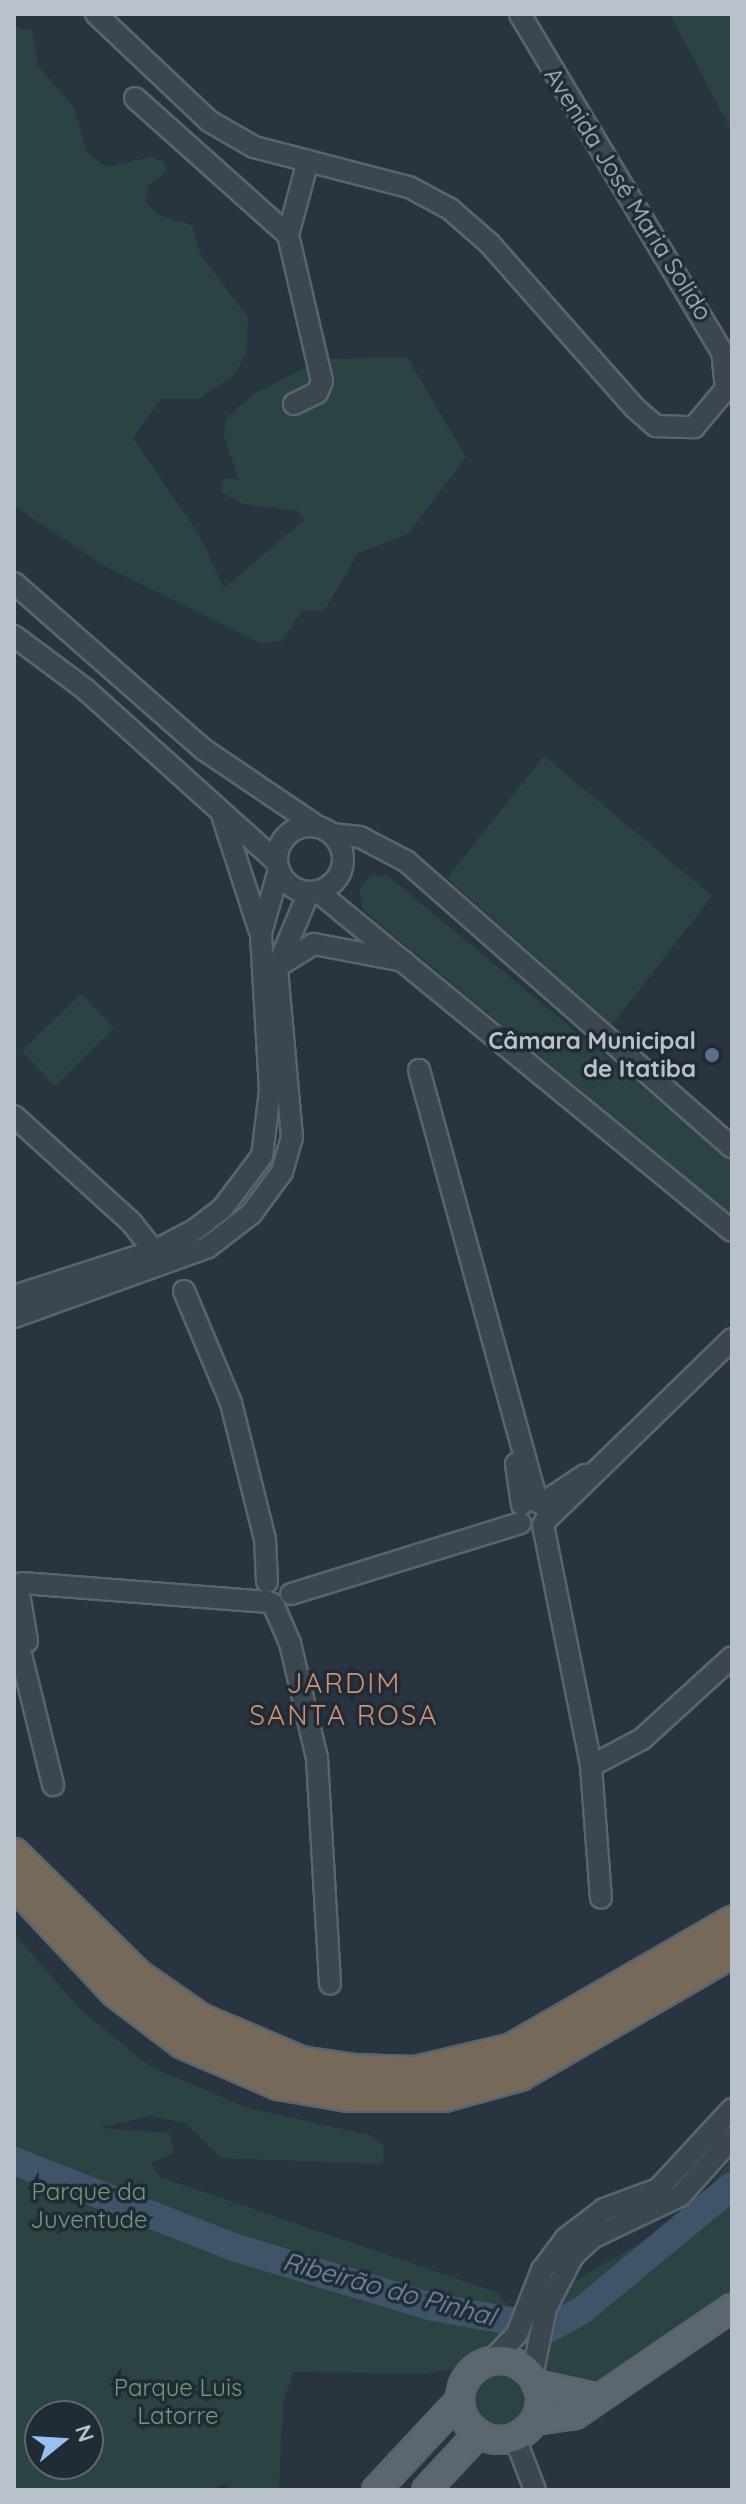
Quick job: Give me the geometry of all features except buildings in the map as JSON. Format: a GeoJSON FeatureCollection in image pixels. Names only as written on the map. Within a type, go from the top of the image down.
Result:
{"type":"FeatureCollection","features":[{"type":"Feature","properties":{"kind":"highway"},"geometry":{"type":"LineString","coordinates":[[14,1854],[137,1975],[200,2019],[287,2057],[354,2070],[415,2072],[512,2049],[732,1922]]}},
{"type":"Feature","properties":{"kind":"highway"},"geometry":{"type":"LineString","coordinates":[[14,1883],[116,1992],[183,2043],[278,2084],[348,2096],[444,2096],[520,2075],[732,1952]]}},
{"type":"Feature","properties":{"kind":"main road"},"geometry":{"type":"LineString","coordinates":[[426,2490],[478,2434],[525,2429],[565,2420],[732,2308]]}},
{"type":"Feature","properties":{"kind":"main road"},"geometry":{"type":"LineString","coordinates":[[376,2490],[460,2400],[469,2375],[491,2361],[518,2364],[534,2380],[595,2397]]}},
{"type":"Feature","properties":{"kind":"main road"},"geometry":{"type":"LineString","coordinates":[[525,2429],[534,2380]]}},
{"type":"Feature","properties":{"kind":"main road"},"geometry":{"type":"LineString","coordinates":[[460,2400],[478,2434]]}},
{"type":"Feature","properties":{"kind":"street","name":"Avenida José Maria Solido"},"geometry":{"type":"LineString","coordinates":[[96,14],[209,121],[254,147],[409,187],[450,209],[656,426],[694,427],[712,411],[728,371],[714,333],[520,14]]}},
{"type":"Feature","properties":{"kind":"street"},"geometry":{"type":"LineString","coordinates":[[135,98],[288,235]]}},
{"type":"Feature","properties":{"kind":"street"},"geometry":{"type":"LineString","coordinates":[[294,404],[317,393],[322,381],[288,235],[308,161]]}},
{"type":"Feature","properties":{"kind":"street"},"geometry":{"type":"LineString","coordinates":[[714,333],[732,321]]}},
{"type":"Feature","properties":{"kind":"street"},"geometry":{"type":"LineString","coordinates":[[14,583],[203,749],[325,830],[341,870],[313,891],[277,968],[292,1137],[282,1172],[251,1214],[208,1247],[14,1296]]}},
{"type":"Feature","properties":{"kind":"street"},"geometry":{"type":"LineString","coordinates":[[14,636],[85,689],[278,866],[403,961],[732,1231]]}},
{"type":"Feature","properties":{"kind":"street"},"geometry":{"type":"LineString","coordinates":[[222,815],[261,933]]}},
{"type":"Feature","properties":{"kind":"street"},"geometry":{"type":"LineString","coordinates":[[14,1317],[160,1259],[222,1209],[268,1139],[261,933],[278,866],[291,831],[325,830],[360,837],[406,861],[732,1147]]}},
{"type":"Feature","properties":{"kind":"street"},"geometry":{"type":"LineString","coordinates":[[277,968],[314,944],[403,961]]}},
{"type":"Feature","properties":{"kind":"street"},"geometry":{"type":"LineString","coordinates":[[419,1070],[477,1271],[591,1766],[601,1898]]}},
{"type":"Feature","properties":{"kind":"street"},"geometry":{"type":"LineString","coordinates":[[14,1116],[160,1259]]}},
{"type":"Feature","properties":{"kind":"street"},"geometry":{"type":"LineString","coordinates":[[184,1291],[231,1403],[317,1758],[330,1984]]}},
{"type":"Feature","properties":{"kind":"street"},"geometry":{"type":"LineString","coordinates":[[53,1785],[26,1653],[17,1586],[224,1595],[277,1590],[534,1516],[585,1475],[732,1339]]}},
{"type":"Feature","properties":{"kind":"street"},"geometry":{"type":"LineString","coordinates":[[14,1626],[26,1653]]}},
{"type":"Feature","properties":{"kind":"street"},"geometry":{"type":"LineString","coordinates":[[591,1766],[642,1739],[732,1657]]}},
{"type":"Feature","properties":{"kind":"street"},"geometry":{"type":"LineString","coordinates":[[534,2380],[540,2335],[538,2302],[565,2239],[604,2209],[658,2189],[732,2109]]}},
{"type":"Feature","properties":{"kind":"street"},"geometry":{"type":"LineString","coordinates":[[491,2361],[517,2334],[573,2256],[592,2238],[680,2196],[732,2138]]}},
{"type":"Feature","properties":{"kind":"street"},"geometry":{"type":"LineString","coordinates":[[525,2429],[535,2490]]}},
{"type":"Feature","properties":{"kind":"green space"},"geometry":{"type":"Polygon","coordinates":[[[670,14],[732,14],[732,132],[670,14]]]}},
{"type":"Feature","properties":{"kind":"green space"},"geometry":{"type":"Polygon","coordinates":[[[14,26],[32,31],[38,66],[74,107],[86,152],[107,167],[150,157],[164,162],[167,171],[148,186],[145,202],[158,215],[192,225],[201,255],[248,318],[246,354],[234,375],[199,399],[161,399],[133,438],[198,533],[224,588],[305,519],[297,511],[243,504],[221,492],[223,478],[239,480],[224,437],[227,418],[253,394],[322,359],[407,357],[466,457],[408,534],[358,553],[324,611],[302,610],[282,641],[260,643],[103,565],[14,506],[14,26]]]}},
{"type":"Feature","properties":{"kind":"green space"},"geometry":{"type":"Polygon","coordinates":[[[544,756],[712,896],[612,1025],[447,878],[544,756]]]}},
{"type":"Feature","properties":{"kind":"green space"},"geometry":{"type":"Polygon","coordinates":[[[371,875],[388,876],[732,1161],[732,1215],[363,910],[359,889],[371,875]]]}},
{"type":"Feature","properties":{"kind":"green space"},"geometry":{"type":"Polygon","coordinates":[[[81,994],[114,1028],[55,1086],[22,1051],[81,994]]]}},
{"type":"Feature","properties":{"kind":"green space","name":"Parque da Juventude"},"geometry":{"type":"Polygon","coordinates":[[[14,1934],[83,2012],[151,2067],[248,2108],[369,2135],[384,2145],[383,2164],[221,2158],[185,2123],[150,2116],[100,2128],[169,2133],[174,2153],[151,2163],[160,2177],[496,2292],[510,2308],[508,2335],[461,2367],[424,2374],[293,2372],[283,2404],[279,2490],[230,2490],[226,2483],[211,2490],[14,2490],[14,1934]]]}},
{"type":"Feature","properties":{"kind":"green space"},"geometry":{"type":"Polygon","coordinates":[[[732,2158],[732,2296],[601,2380],[579,2383],[548,2369],[543,2358],[558,2291],[691,2213],[732,2158]]]}},
{"type":"Feature","properties":{"kind":"green space"},"geometry":{"type":"Polygon","coordinates":[[[502,2371],[522,2379],[530,2399],[522,2419],[502,2427],[482,2419],[474,2399],[482,2379],[502,2371]]]}},
{"type":"Feature","properties":{"kind":"waterway","name":"Ribeirão do Pinhal"},"geometry":{"type":"LineString","coordinates":[[14,2161],[233,2247],[433,2307],[550,2328],[581,2311],[732,2186]]}},
{"type":"Feature","properties":{"kind":"place","name":"Câmara Municipal de Itatiba"},"geometry":{"type":"Point","coordinates":[712,1055]}},
{"type":"Feature","properties":{"kind":"district","name":"JARDIM SANTA ROSA"},"geometry":{"type":"Point","coordinates":[344,1699]}},
{"type":"Feature","properties":{"kind":"park label","name":"Parque Luis Latorre"},"geometry":{"type":"Point","coordinates":[178,2402]}}]}
